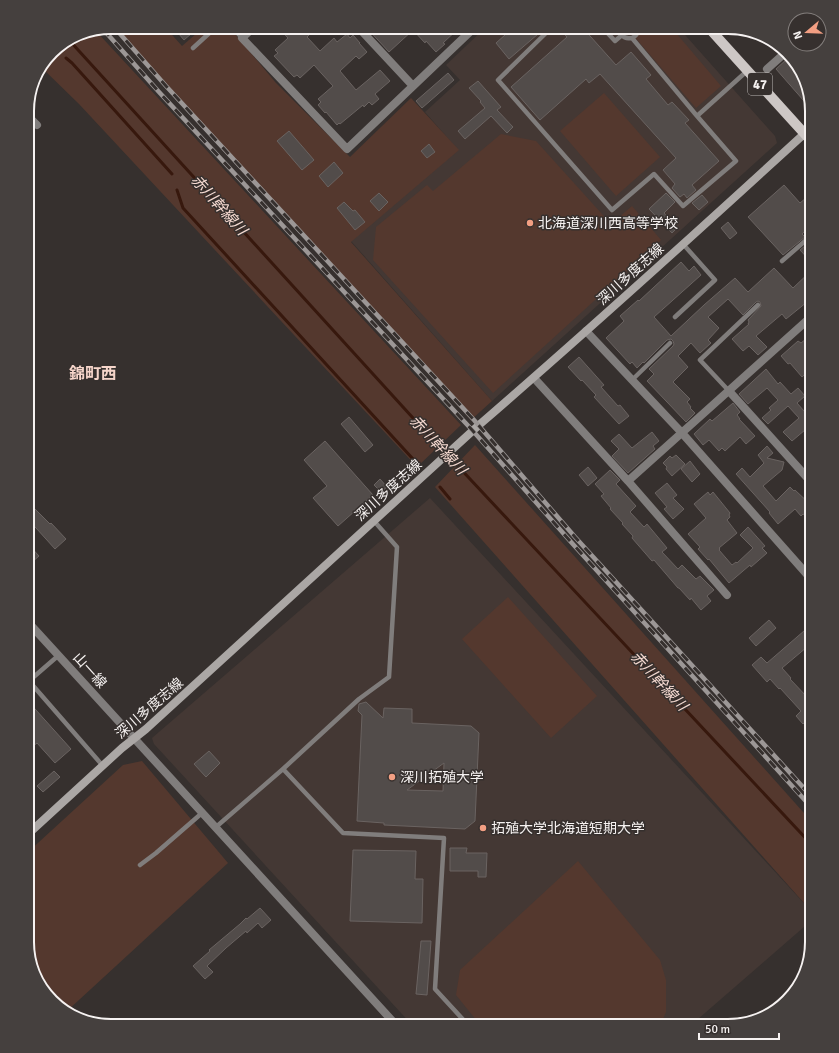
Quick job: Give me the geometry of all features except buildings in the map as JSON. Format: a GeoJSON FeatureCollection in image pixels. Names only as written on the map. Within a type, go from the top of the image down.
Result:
{"type":"FeatureCollection","features":[{"type":"Feature","properties":{"kind":"main road","name":"47"},"geometry":{"type":"LineString","coordinates":[[714,34],[804,134]]}},
{"type":"Feature","properties":{"kind":"main road","name":"深川多度志線"},"geometry":{"type":"LineString","coordinates":[[34,829],[804,134]]}},
{"type":"Feature","properties":{"kind":"street"},"geometry":{"type":"LineString","coordinates":[[246,34],[242,38],[347,149],[414,86],[465,34]]}},
{"type":"Feature","properties":{"kind":"street"},"geometry":{"type":"LineString","coordinates":[[365,34],[414,86]]}},
{"type":"Feature","properties":{"kind":"street"},"geometry":{"type":"LineString","coordinates":[[767,69],[782,56]]}},
{"type":"Feature","properties":{"kind":"street"},"geometry":{"type":"LineString","coordinates":[[34,122],[37,125]]}},
{"type":"Feature","properties":{"kind":"street"},"geometry":{"type":"LineString","coordinates":[[628,482],[805,322]]}},
{"type":"Feature","properties":{"kind":"street"},"geometry":{"type":"LineString","coordinates":[[586,331],[682,433],[805,572]]}},
{"type":"Feature","properties":{"kind":"street"},"geometry":{"type":"LineString","coordinates":[[534,378],[727,595]]}},
{"type":"Feature","properties":{"kind":"street"},"geometry":{"type":"LineString","coordinates":[[729,391],[805,475]]}},
{"type":"Feature","properties":{"kind":"street","name":"山一線"},"geometry":{"type":"LineString","coordinates":[[34,628],[391,1019]]}},
{"type":"Feature","properties":{"kind":"lane"},"geometry":{"type":"LineString","coordinates":[[193,48],[208,34]]}},
{"type":"Feature","properties":{"kind":"lane"},"geometry":{"type":"LineString","coordinates":[[238,34],[242,38]]}},
{"type":"Feature","properties":{"kind":"lane"},"geometry":{"type":"LineString","coordinates":[[545,34],[498,80],[612,210],[654,174],[683,206],[736,161],[632,38]]}},
{"type":"Feature","properties":{"kind":"lane"},"geometry":{"type":"LineString","coordinates":[[608,34],[615,41],[622,36],[632,38],[637,34]]}},
{"type":"Feature","properties":{"kind":"lane"},"geometry":{"type":"LineString","coordinates":[[697,116],[747,70]]}},
{"type":"Feature","properties":{"kind":"lane"},"geometry":{"type":"LineString","coordinates":[[782,261],[805,240]]}},
{"type":"Feature","properties":{"kind":"lane"},"geometry":{"type":"LineString","coordinates":[[675,317],[715,280],[683,244]]}},
{"type":"Feature","properties":{"kind":"lane"},"geometry":{"type":"LineString","coordinates":[[729,391],[700,360],[758,305]]}},
{"type":"Feature","properties":{"kind":"lane"},"geometry":{"type":"LineString","coordinates":[[632,380],[670,343]]}},
{"type":"Feature","properties":{"kind":"lane"},"geometry":{"type":"LineString","coordinates":[[216,826],[283,769],[359,699],[389,677],[397,547],[374,522]]}},
{"type":"Feature","properties":{"kind":"lane"},"geometry":{"type":"LineString","coordinates":[[34,677],[59,655]]}},
{"type":"Feature","properties":{"kind":"lane"},"geometry":{"type":"LineString","coordinates":[[34,687],[103,766]]}},
{"type":"Feature","properties":{"kind":"lane"},"geometry":{"type":"LineString","coordinates":[[283,769],[343,833],[444,838],[435,989],[463,1019]]}},
{"type":"Feature","properties":{"kind":"lane"},"geometry":{"type":"LineString","coordinates":[[140,865],[202,813]]}},
{"type":"Feature","properties":{"kind":"shaded area"},"geometry":{"type":"Polygon","coordinates":[[[119,34],[171,34],[182,46],[196,34],[235,34],[276,83],[350,157],[411,98],[459,150],[351,242],[492,401],[471,420],[119,34]]]}},
{"type":"Feature","properties":{"kind":"shaded area","name":"北海道深川西高等学校"},"geometry":{"type":"Polygon","coordinates":[[[479,34],[684,34],[775,136],[777,143],[492,401],[351,241],[458,150],[425,112],[460,80],[446,65],[479,34]]]}},
{"type":"Feature","properties":{"kind":"shaded area"},"geometry":{"type":"Polygon","coordinates":[[[632,34],[677,34],[721,86],[696,108],[632,34]]]}},
{"type":"Feature","properties":{"kind":"shaded area"},"geometry":{"type":"Polygon","coordinates":[[[100,35],[461,425],[417,467],[79,104],[45,71],[60,53],[73,44],[86,38],[100,35]]]}},
{"type":"Feature","properties":{"kind":"shaded area"},"geometry":{"type":"Polygon","coordinates":[[[604,93],[660,157],[616,196],[560,131],[604,93]]]}},
{"type":"Feature","properties":{"kind":"shaded area"},"geometry":{"type":"Polygon","coordinates":[[[501,134],[536,141],[611,224],[632,206],[661,240],[493,393],[373,260],[376,227],[427,185],[433,191],[501,134]]]}},
{"type":"Feature","properties":{"kind":"shaded area"},"geometry":{"type":"Polygon","coordinates":[[[475,445],[805,814],[805,904],[435,487],[475,445]]]}},
{"type":"Feature","properties":{"kind":"shaded area","name":"拓殖大学北海道短期大学"},"geometry":{"type":"Polygon","coordinates":[[[430,498],[805,904],[805,926],[698,1019],[407,1019],[154,744],[152,738],[430,498]]]}},
{"type":"Feature","properties":{"kind":"shaded area"},"geometry":{"type":"Polygon","coordinates":[[[508,597],[597,696],[551,738],[462,639],[508,597]]]}},
{"type":"Feature","properties":{"kind":"shaded area"},"geometry":{"type":"Polygon","coordinates":[[[142,761],[228,863],[71,1008],[60,1000],[47,985],[35,957],[34,847],[123,765],[142,761]]]}},
{"type":"Feature","properties":{"kind":"shaded area"},"geometry":{"type":"Polygon","coordinates":[[[578,861],[660,960],[666,980],[666,1012],[663,1019],[475,1019],[456,995],[460,970],[578,861]]]}},
{"type":"Feature","properties":{"kind":"waterway","name":"赤川幹線川"},"geometry":{"type":"LineString","coordinates":[[73,44],[413,418],[805,838]]}},
{"type":"Feature","properties":{"kind":"waterway"},"geometry":{"type":"LineString","coordinates":[[66,58],[172,174]]}},
{"type":"Feature","properties":{"kind":"waterway"},"geometry":{"type":"LineString","coordinates":[[177,190],[183,208],[413,459]]}},
{"type":"Feature","properties":{"kind":"waterway"},"geometry":{"type":"LineString","coordinates":[[440,487],[450,499]]}},
{"type":"Feature","properties":{"kind":"railway"},"geometry":{"type":"LineString","coordinates":[[108,34],[159,92],[473,431],[571,542],[805,800]]}},
{"type":"Feature","properties":{"kind":"railway"},"geometry":{"type":"LineString","coordinates":[[120,34],[166,86],[474,420],[575,537],[805,789]]}},
{"type":"Feature","properties":{"kind":"place","name":"北海道深川西高等学校"},"geometry":{"type":"Point","coordinates":[530,223]}},
{"type":"Feature","properties":{"kind":"place","name":"深川拓殖大学"},"geometry":{"type":"Point","coordinates":[392,777]}},
{"type":"Feature","properties":{"kind":"place","name":"拓殖大学北海道短期大学"},"geometry":{"type":"Point","coordinates":[483,828]}},
{"type":"Feature","properties":{"kind":"district","name":"錦町西"},"geometry":{"type":"Point","coordinates":[93,373]}}]}
